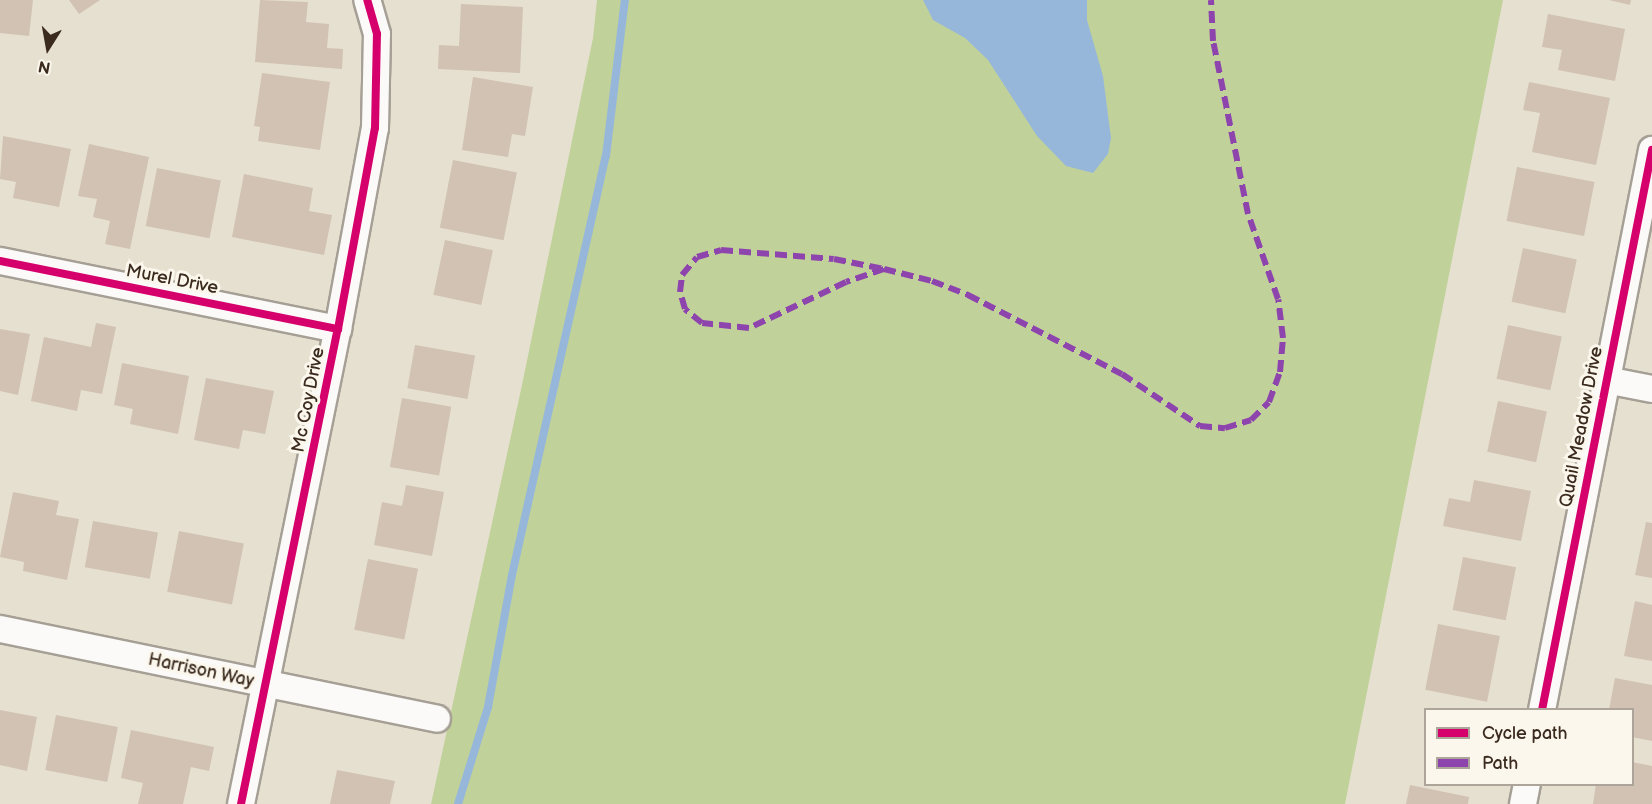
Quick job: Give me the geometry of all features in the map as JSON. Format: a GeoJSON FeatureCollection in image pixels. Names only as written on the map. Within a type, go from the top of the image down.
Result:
{"type":"FeatureCollection","features":[{"type":"Feature","properties":{"kind":"street","name":"Mc Coy Drive"},"geometry":{"type":"LineString","coordinates":[[241,804],[338,329],[375,128],[377,34],[367,0]]}},
{"type":"Feature","properties":{"kind":"street","name":"Quail Meadow Drive"},"geometry":{"type":"LineString","coordinates":[[1542,708],[1652,150]]}},
{"type":"Feature","properties":{"kind":"street","name":"Murel Drive"},"geometry":{"type":"LineString","coordinates":[[0,261],[338,329]]}},
{"type":"Feature","properties":{"kind":"street"},"geometry":{"type":"LineString","coordinates":[[1606,380],[1652,389]]}},
{"type":"Feature","properties":{"kind":"street","name":"Harrison Way"},"geometry":{"type":"LineString","coordinates":[[0,629],[437,719]]}},
{"type":"Feature","properties":{"kind":"street"},"geometry":{"type":"LineString","coordinates":[[1523,804],[1527,786]]}},
{"type":"Feature","properties":{"kind":"green space"},"geometry":{"type":"Polygon","coordinates":[[[597,0],[1503,0],[1345,804],[431,804],[522,385],[593,38],[597,0]]]}},
{"type":"Feature","properties":{"kind":"water"},"geometry":{"type":"Polygon","coordinates":[[[923,0],[1087,0],[1087,20],[1103,76],[1111,138],[1108,154],[1093,173],[1066,166],[1037,136],[988,60],[965,38],[933,20],[923,0]]]}},
{"type":"Feature","properties":{"kind":"building"},"geometry":{"type":"Polygon","coordinates":[[[0,0],[33,0],[29,36],[0,33],[0,0]]]}},
{"type":"Feature","properties":{"kind":"building"},"geometry":{"type":"Polygon","coordinates":[[[69,0],[100,0],[79,14],[69,0]]]}},
{"type":"Feature","properties":{"kind":"building"},"geometry":{"type":"Polygon","coordinates":[[[260,0],[308,2],[306,22],[329,24],[327,48],[343,49],[342,69],[255,62],[260,0]]]}},
{"type":"Feature","properties":{"kind":"building"},"geometry":{"type":"Polygon","coordinates":[[[1609,0],[1631,0],[1630,5],[1609,0]]]}},
{"type":"Feature","properties":{"kind":"building"},"geometry":{"type":"Polygon","coordinates":[[[461,4],[523,7],[520,73],[438,69],[439,45],[459,46],[461,4]]]}},
{"type":"Feature","properties":{"kind":"building"},"geometry":{"type":"Polygon","coordinates":[[[1548,14],[1625,29],[1615,81],[1558,70],[1562,50],[1542,47],[1548,14]]]}},
{"type":"Feature","properties":{"kind":"building"},"geometry":{"type":"Polygon","coordinates":[[[262,73],[330,82],[320,150],[258,141],[260,127],[254,126],[262,73]]]}},
{"type":"Feature","properties":{"kind":"building"},"geometry":{"type":"Polygon","coordinates":[[[473,77],[533,87],[525,136],[512,134],[508,157],[462,150],[473,77]]]}},
{"type":"Feature","properties":{"kind":"building"},"geometry":{"type":"Polygon","coordinates":[[[1529,82],[1610,98],[1596,165],[1532,152],[1540,113],[1523,110],[1529,82]]]}},
{"type":"Feature","properties":{"kind":"building"},"geometry":{"type":"Polygon","coordinates":[[[3,136],[71,149],[59,207],[13,198],[16,182],[0,179],[3,136]]]}},
{"type":"Feature","properties":{"kind":"building"},"geometry":{"type":"Polygon","coordinates":[[[89,144],[149,157],[130,249],[105,244],[110,221],[93,217],[97,199],[78,196],[89,144]]]}},
{"type":"Feature","properties":{"kind":"building"},"geometry":{"type":"Polygon","coordinates":[[[453,160],[517,172],[504,240],[440,228],[453,160]]]}},
{"type":"Feature","properties":{"kind":"building"},"geometry":{"type":"Polygon","coordinates":[[[1517,167],[1595,182],[1584,236],[1507,221],[1517,167]]]}},
{"type":"Feature","properties":{"kind":"building"},"geometry":{"type":"Polygon","coordinates":[[[157,168],[221,180],[210,238],[146,226],[157,168]]]}},
{"type":"Feature","properties":{"kind":"building"},"geometry":{"type":"Polygon","coordinates":[[[244,174],[313,188],[309,211],[332,215],[324,255],[232,237],[244,174]]]}},
{"type":"Feature","properties":{"kind":"building"},"geometry":{"type":"Polygon","coordinates":[[[445,240],[493,250],[481,305],[433,295],[445,240]]]}},
{"type":"Feature","properties":{"kind":"building"},"geometry":{"type":"Polygon","coordinates":[[[1523,248],[1577,259],[1565,313],[1512,302],[1523,248]]]}},
{"type":"Feature","properties":{"kind":"building"},"geometry":{"type":"Polygon","coordinates":[[[96,323],[116,327],[102,394],[81,390],[77,411],[31,401],[44,337],[91,347],[96,323]]]}},
{"type":"Feature","properties":{"kind":"building"},"geometry":{"type":"Polygon","coordinates":[[[1508,325],[1562,336],[1550,390],[1497,379],[1508,325]]]}},
{"type":"Feature","properties":{"kind":"building"},"geometry":{"type":"Polygon","coordinates":[[[0,329],[30,334],[18,395],[0,391],[0,329]]]}},
{"type":"Feature","properties":{"kind":"building"},"geometry":{"type":"Polygon","coordinates":[[[415,345],[475,356],[467,399],[407,388],[415,345]]]}},
{"type":"Feature","properties":{"kind":"building"},"geometry":{"type":"Polygon","coordinates":[[[122,363],[189,376],[178,434],[130,424],[133,409],[114,405],[122,363]]]}},
{"type":"Feature","properties":{"kind":"building"},"geometry":{"type":"Polygon","coordinates":[[[206,378],[274,391],[265,434],[243,430],[239,449],[194,440],[206,378]]]}},
{"type":"Feature","properties":{"kind":"building"},"geometry":{"type":"Polygon","coordinates":[[[402,398],[451,407],[439,476],[390,467],[402,398]]]}},
{"type":"Feature","properties":{"kind":"building"},"geometry":{"type":"Polygon","coordinates":[[[1498,401],[1547,411],[1536,462],[1487,452],[1498,401]]]}},
{"type":"Feature","properties":{"kind":"building"},"geometry":{"type":"Polygon","coordinates":[[[1474,480],[1531,491],[1521,541],[1443,526],[1449,498],[1470,502],[1474,480]]]}},
{"type":"Feature","properties":{"kind":"building"},"geometry":{"type":"Polygon","coordinates":[[[406,485],[444,492],[432,556],[374,545],[382,502],[402,506],[406,485]]]}},
{"type":"Feature","properties":{"kind":"building"},"geometry":{"type":"Polygon","coordinates":[[[13,492],[59,501],[56,515],[79,519],[67,580],[23,571],[24,562],[0,557],[13,492]]]}},
{"type":"Feature","properties":{"kind":"building"},"geometry":{"type":"Polygon","coordinates":[[[93,521],[158,532],[150,579],[85,567],[93,521]]]}},
{"type":"Feature","properties":{"kind":"building"},"geometry":{"type":"Polygon","coordinates":[[[1646,522],[1652,523],[1652,578],[1635,575],[1646,522]]]}},
{"type":"Feature","properties":{"kind":"building"},"geometry":{"type":"Polygon","coordinates":[[[179,531],[244,544],[232,604],[167,592],[179,531]]]}},
{"type":"Feature","properties":{"kind":"building"},"geometry":{"type":"Polygon","coordinates":[[[1463,557],[1516,567],[1506,620],[1453,610],[1463,557]]]}},
{"type":"Feature","properties":{"kind":"building"},"geometry":{"type":"Polygon","coordinates":[[[368,559],[418,569],[404,639],[354,630],[368,559]]]}},
{"type":"Feature","properties":{"kind":"building"},"geometry":{"type":"Polygon","coordinates":[[[1635,601],[1652,605],[1652,661],[1624,656],[1635,601]]]}},
{"type":"Feature","properties":{"kind":"building"},"geometry":{"type":"Polygon","coordinates":[[[1438,624],[1500,636],[1487,702],[1425,690],[1438,624]]]}},
{"type":"Feature","properties":{"kind":"building"},"geometry":{"type":"Polygon","coordinates":[[[1615,678],[1652,685],[1652,741],[1634,737],[1634,708],[1609,708],[1615,678]]]}},
{"type":"Feature","properties":{"kind":"building"},"geometry":{"type":"Polygon","coordinates":[[[0,710],[37,717],[27,771],[0,765],[0,710]]]}},
{"type":"Feature","properties":{"kind":"building"},"geometry":{"type":"Polygon","coordinates":[[[56,715],[118,727],[107,782],[45,770],[56,715]]]}},
{"type":"Feature","properties":{"kind":"building"},"geometry":{"type":"Polygon","coordinates":[[[131,730],[214,747],[209,771],[191,767],[183,804],[138,804],[143,783],[121,778],[131,730]]]}},
{"type":"Feature","properties":{"kind":"building"},"geometry":{"type":"Polygon","coordinates":[[[1634,762],[1652,766],[1652,804],[1593,804],[1596,786],[1634,786],[1634,762]]]}},
{"type":"Feature","properties":{"kind":"building"},"geometry":{"type":"Polygon","coordinates":[[[337,770],[395,781],[390,804],[330,804],[337,770]]]}},
{"type":"Feature","properties":{"kind":"building"},"geometry":{"type":"Polygon","coordinates":[[[1410,785],[1469,797],[1468,804],[1406,804],[1410,785]]]}},
{"type":"Feature","properties":{"kind":"waterway"},"geometry":{"type":"LineString","coordinates":[[458,804],[488,707],[512,575],[606,156],[625,0]]}},
{"type":"Feature","properties":{"kind":"marked path"},"geometry":{"type":"LineString","coordinates":[[884,269],[846,282],[749,328],[702,323],[685,309],[680,292],[682,275],[697,257],[721,250],[834,259],[884,269],[932,281],[968,295],[1122,374],[1200,426],[1225,428],[1251,420],[1269,402],[1280,372],[1283,338],[1278,299],[1248,214],[1213,41],[1211,0]]}},
{"type":"Feature","properties":{"kind":"cycle path"},"geometry":{"type":"LineString","coordinates":[[241,804],[338,329],[375,128],[377,34],[367,0]]}},
{"type":"Feature","properties":{"kind":"cycle path"},"geometry":{"type":"LineString","coordinates":[[1542,708],[1652,150]]}},
{"type":"Feature","properties":{"kind":"cycle path"},"geometry":{"type":"LineString","coordinates":[[0,261],[338,329]]}}]}
